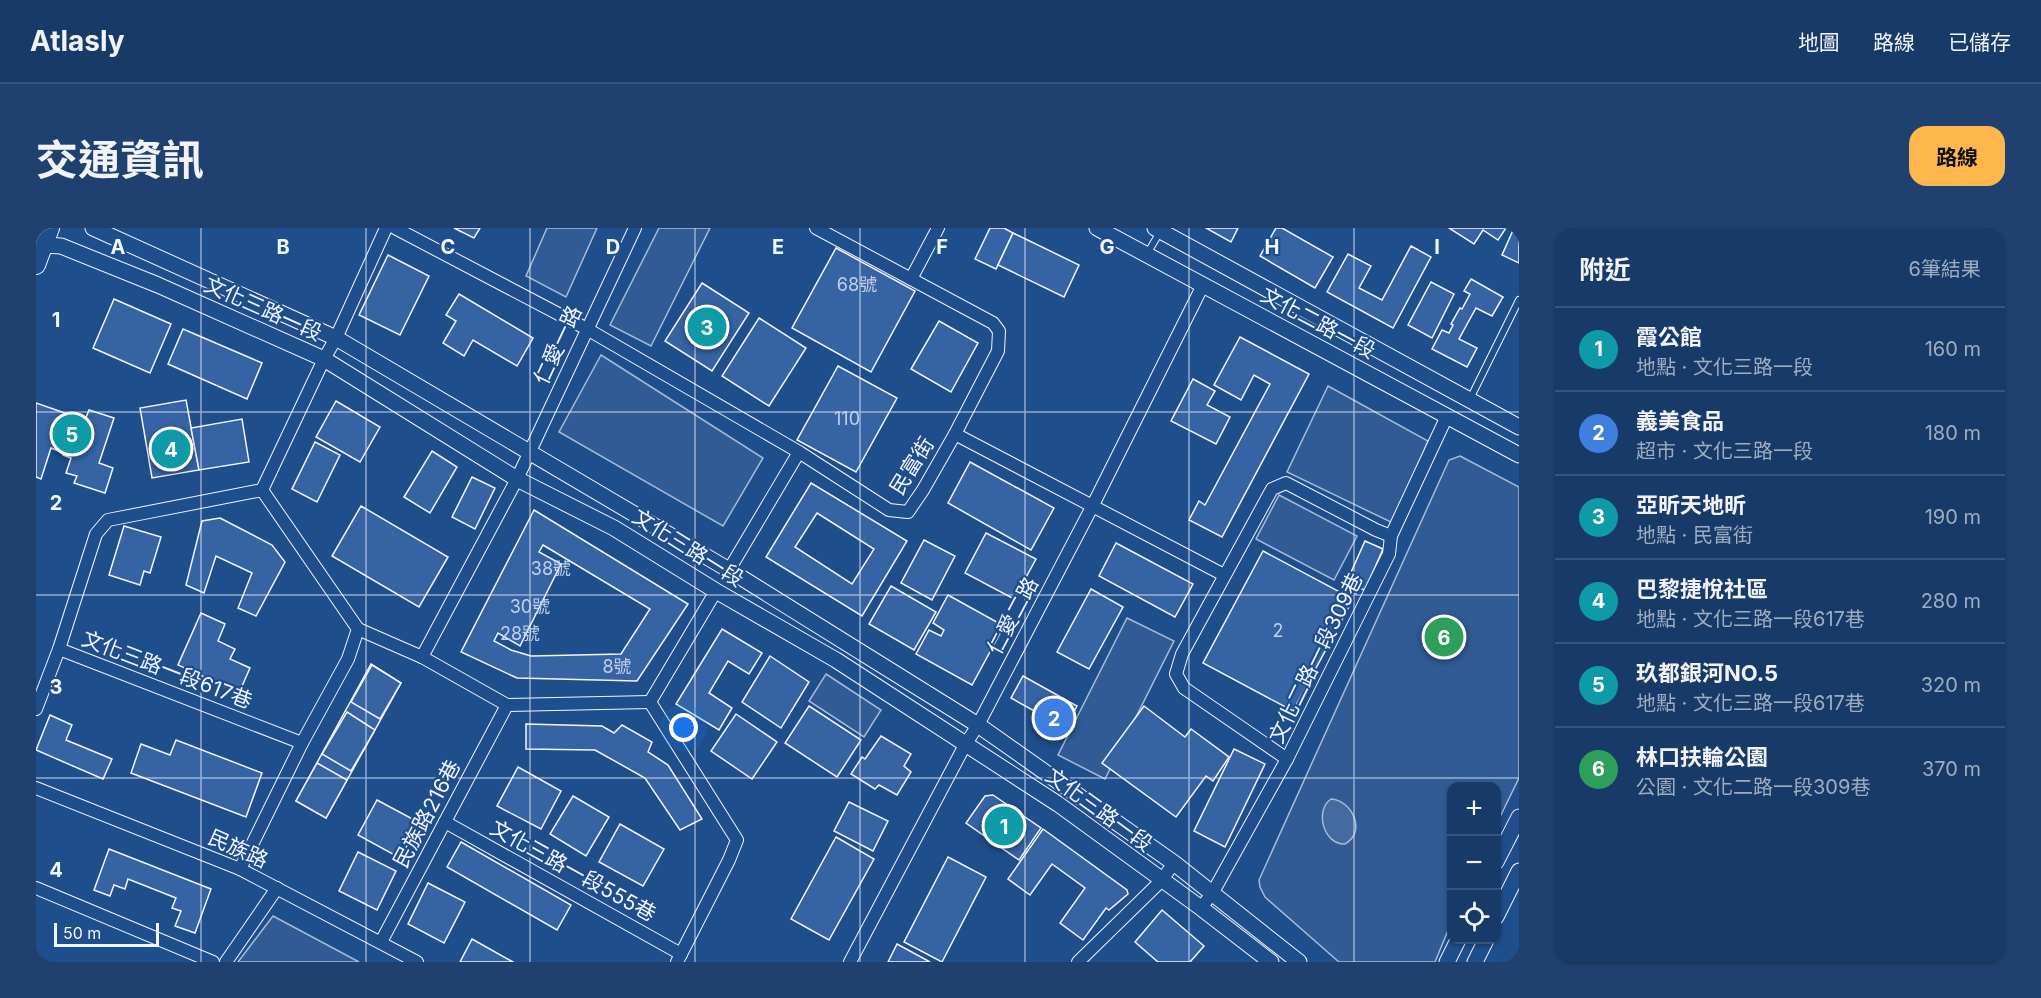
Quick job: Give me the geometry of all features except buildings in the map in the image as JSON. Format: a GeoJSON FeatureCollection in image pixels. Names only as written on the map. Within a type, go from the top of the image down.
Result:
{"type":"FeatureCollection","features":[{"type":"Feature","properties":{"kind":"main road"},"geometry":{"type":"LineString","coordinates":[[36,265],[43,238]]}},
{"type":"Feature","properties":{"kind":"street","name":"文化三路一段"},"geometry":{"type":"LineString","coordinates":[[93,228],[336,338],[729,570],[978,725],[1174,863],[1299,962]]}},
{"type":"Feature","properties":{"kind":"street"},"geometry":{"type":"LineString","coordinates":[[386,228],[336,338],[262,490],[358,629],[422,657],[507,705],[650,702],[716,591]]}},
{"type":"Feature","properties":{"kind":"street","name":"民富街"},"geometry":{"type":"LineString","coordinates":[[395,228],[587,329],[800,452],[889,510],[908,512],[955,434],[998,351],[999,331],[993,323],[816,228]]}},
{"type":"Feature","properties":{"kind":"street","name":"仁愛一路"},"geometry":{"type":"LineString","coordinates":[[422,657],[517,479],[635,228]]}},
{"type":"Feature","properties":{"kind":"street"},"geometry":{"type":"LineString","coordinates":[[911,279],[938,228]]}},
{"type":"Feature","properties":{"kind":"street","name":"文化二路一段"},"geometry":{"type":"LineString","coordinates":[[1097,228],[1519,455]]}},
{"type":"Feature","properties":{"kind":"street","name":"文化二路一段"},"geometry":{"type":"LineString","coordinates":[[1159,229],[1519,427]]}},
{"type":"Feature","properties":{"kind":"street","name":"文化三路一段"},"geometry":{"type":"LineString","coordinates":[[43,238],[158,285],[324,359],[517,479],[614,528],[716,591],[836,660],[1058,804],[1271,962]]}},
{"type":"Feature","properties":{"kind":"street","name":"仁愛二路"},"geometry":{"type":"LineString","coordinates":[[850,962],[1093,505],[1203,285]]}},
{"type":"Feature","properties":{"kind":"street","name":"文化二路一段309巷"},"geometry":{"type":"LineString","coordinates":[[1201,908],[1213,892],[1287,759],[1389,554],[1391,536],[1447,416]]}},
{"type":"Feature","properties":{"kind":"street"},"geometry":{"type":"LineString","coordinates":[[955,434],[1224,575]]}},
{"type":"Feature","properties":{"kind":"street"},"geometry":{"type":"LineString","coordinates":[[729,570],[800,452]]}},
{"type":"Feature","properties":{"kind":"street"},"geometry":{"type":"LineString","coordinates":[[1287,759],[1184,688],[1176,674],[1182,654],[1272,489],[1286,483],[1391,536]]}},
{"type":"Feature","properties":{"kind":"street","name":"文化三路一段617巷"},"geometry":{"type":"LineString","coordinates":[[262,490],[108,520],[96,534],[59,649],[302,743]]}},
{"type":"Feature","properties":{"kind":"street"},"geometry":{"type":"LineString","coordinates":[[240,869],[302,743],[348,659],[358,629]]}},
{"type":"Feature","properties":{"kind":"street"},"geometry":{"type":"LineString","coordinates":[[36,708],[59,649]]}},
{"type":"Feature","properties":{"kind":"street","name":"文化三路一段555巷"},"geometry":{"type":"LineString","coordinates":[[445,822],[680,958],[737,840],[650,702]]}},
{"type":"Feature","properties":{"kind":"street","name":"民族路216巷"},"geometry":{"type":"LineString","coordinates":[[381,942],[507,705]]}},
{"type":"Feature","properties":{"kind":"street","name":"民族路"},"geometry":{"type":"LineString","coordinates":[[36,788],[240,869],[417,962]]}},
{"type":"Feature","properties":{"kind":"street"},"geometry":{"type":"LineString","coordinates":[[1501,854],[1519,816]]}},
{"type":"Feature","properties":{"kind":"street"},"geometry":{"type":"LineString","coordinates":[[1077,962],[1161,880],[1174,863]]}},
{"type":"Feature","properties":{"kind":"street"},"geometry":{"type":"LineString","coordinates":[[1501,909],[1519,871]]}},
{"type":"Feature","properties":{"kind":"street"},"geometry":{"type":"LineString","coordinates":[[36,888],[213,962]]}},
{"type":"Feature","properties":{"kind":"street"},"geometry":{"type":"LineString","coordinates":[[226,962],[277,888]]}},
{"type":"Feature","properties":{"kind":"street"},"geometry":{"type":"LineString","coordinates":[[1447,962],[1456,944]]}},
{"type":"Feature","properties":{"kind":"street"},"geometry":{"type":"LineString","coordinates":[[1475,962],[1484,944]]}},
{"type":"Feature","properties":{"kind":"lane"},"geometry":{"type":"LineString","coordinates":[[1147,255],[1159,229]]}},
{"type":"Feature","properties":{"kind":"lane"},"geometry":{"type":"LineString","coordinates":[[1470,400],[1519,300]]}},
{"type":"Feature","properties":{"kind":"shaded area"},"geometry":{"type":"Polygon","coordinates":[[[547,228],[597,228],[566,297],[526,276],[547,228]]]}},
{"type":"Feature","properties":{"kind":"shaded area"},"geometry":{"type":"Polygon","coordinates":[[[659,228],[710,228],[651,346],[610,325],[659,228]]]}},
{"type":"Feature","properties":{"kind":"shaded area"},"geometry":{"type":"Polygon","coordinates":[[[601,355],[763,458],[723,526],[559,432],[601,355]]]}},
{"type":"Feature","properties":{"kind":"shaded area"},"geometry":{"type":"Polygon","coordinates":[[[1328,386],[1428,441],[1395,524],[1287,472],[1328,386]]]}},
{"type":"Feature","properties":{"kind":"shaded area"},"geometry":{"type":"Polygon","coordinates":[[[1460,456],[1519,487],[1519,778],[1501,815],[1501,782],[1447,782],[1447,933],[1435,962],[1339,962],[1265,897],[1259,880],[1449,460],[1460,456]]]}},
{"type":"Feature","properties":{"kind":"shaded area"},"geometry":{"type":"Polygon","coordinates":[[[1279,495],[1357,536],[1334,580],[1256,539],[1279,495]]]}},
{"type":"Feature","properties":{"kind":"shaded area"},"geometry":{"type":"Polygon","coordinates":[[[1127,618],[1174,641],[1105,779],[1058,755],[1127,618]]]}},
{"type":"Feature","properties":{"kind":"shaded area"},"geometry":{"type":"Polygon","coordinates":[[[826,674],[881,710],[864,737],[809,701],[826,674]]]}},
{"type":"Feature","properties":{"kind":"shaded area"},"geometry":{"type":"Polygon","coordinates":[[[1331,799],[1345,805],[1354,817],[1355,832],[1352,839],[1345,844],[1332,839],[1324,826],[1323,811],[1331,799]]]}},
{"type":"Feature","properties":{"kind":"shaded area"},"geometry":{"type":"Polygon","coordinates":[[[273,916],[359,962],[238,962],[273,916]]]}},
{"type":"Feature","properties":{"kind":"place","name":"亞昕天地昕"},"geometry":{"type":"Point","coordinates":[707,327]}},
{"type":"Feature","properties":{"kind":"place","name":"玖都銀河NO.5"},"geometry":{"type":"Point","coordinates":[72,434]}},
{"type":"Feature","properties":{"kind":"place","name":"巴黎捷悅社區"},"geometry":{"type":"Point","coordinates":[171,449]}},
{"type":"Feature","properties":{"kind":"place","name":"林口扶輪公園"},"geometry":{"type":"Point","coordinates":[1444,637]}},
{"type":"Feature","properties":{"kind":"place","name":"義美食品"},"geometry":{"type":"Point","coordinates":[1054,718]}},
{"type":"Feature","properties":{"kind":"place","name":"霞公館"},"geometry":{"type":"Point","coordinates":[1004,826]}}]}
